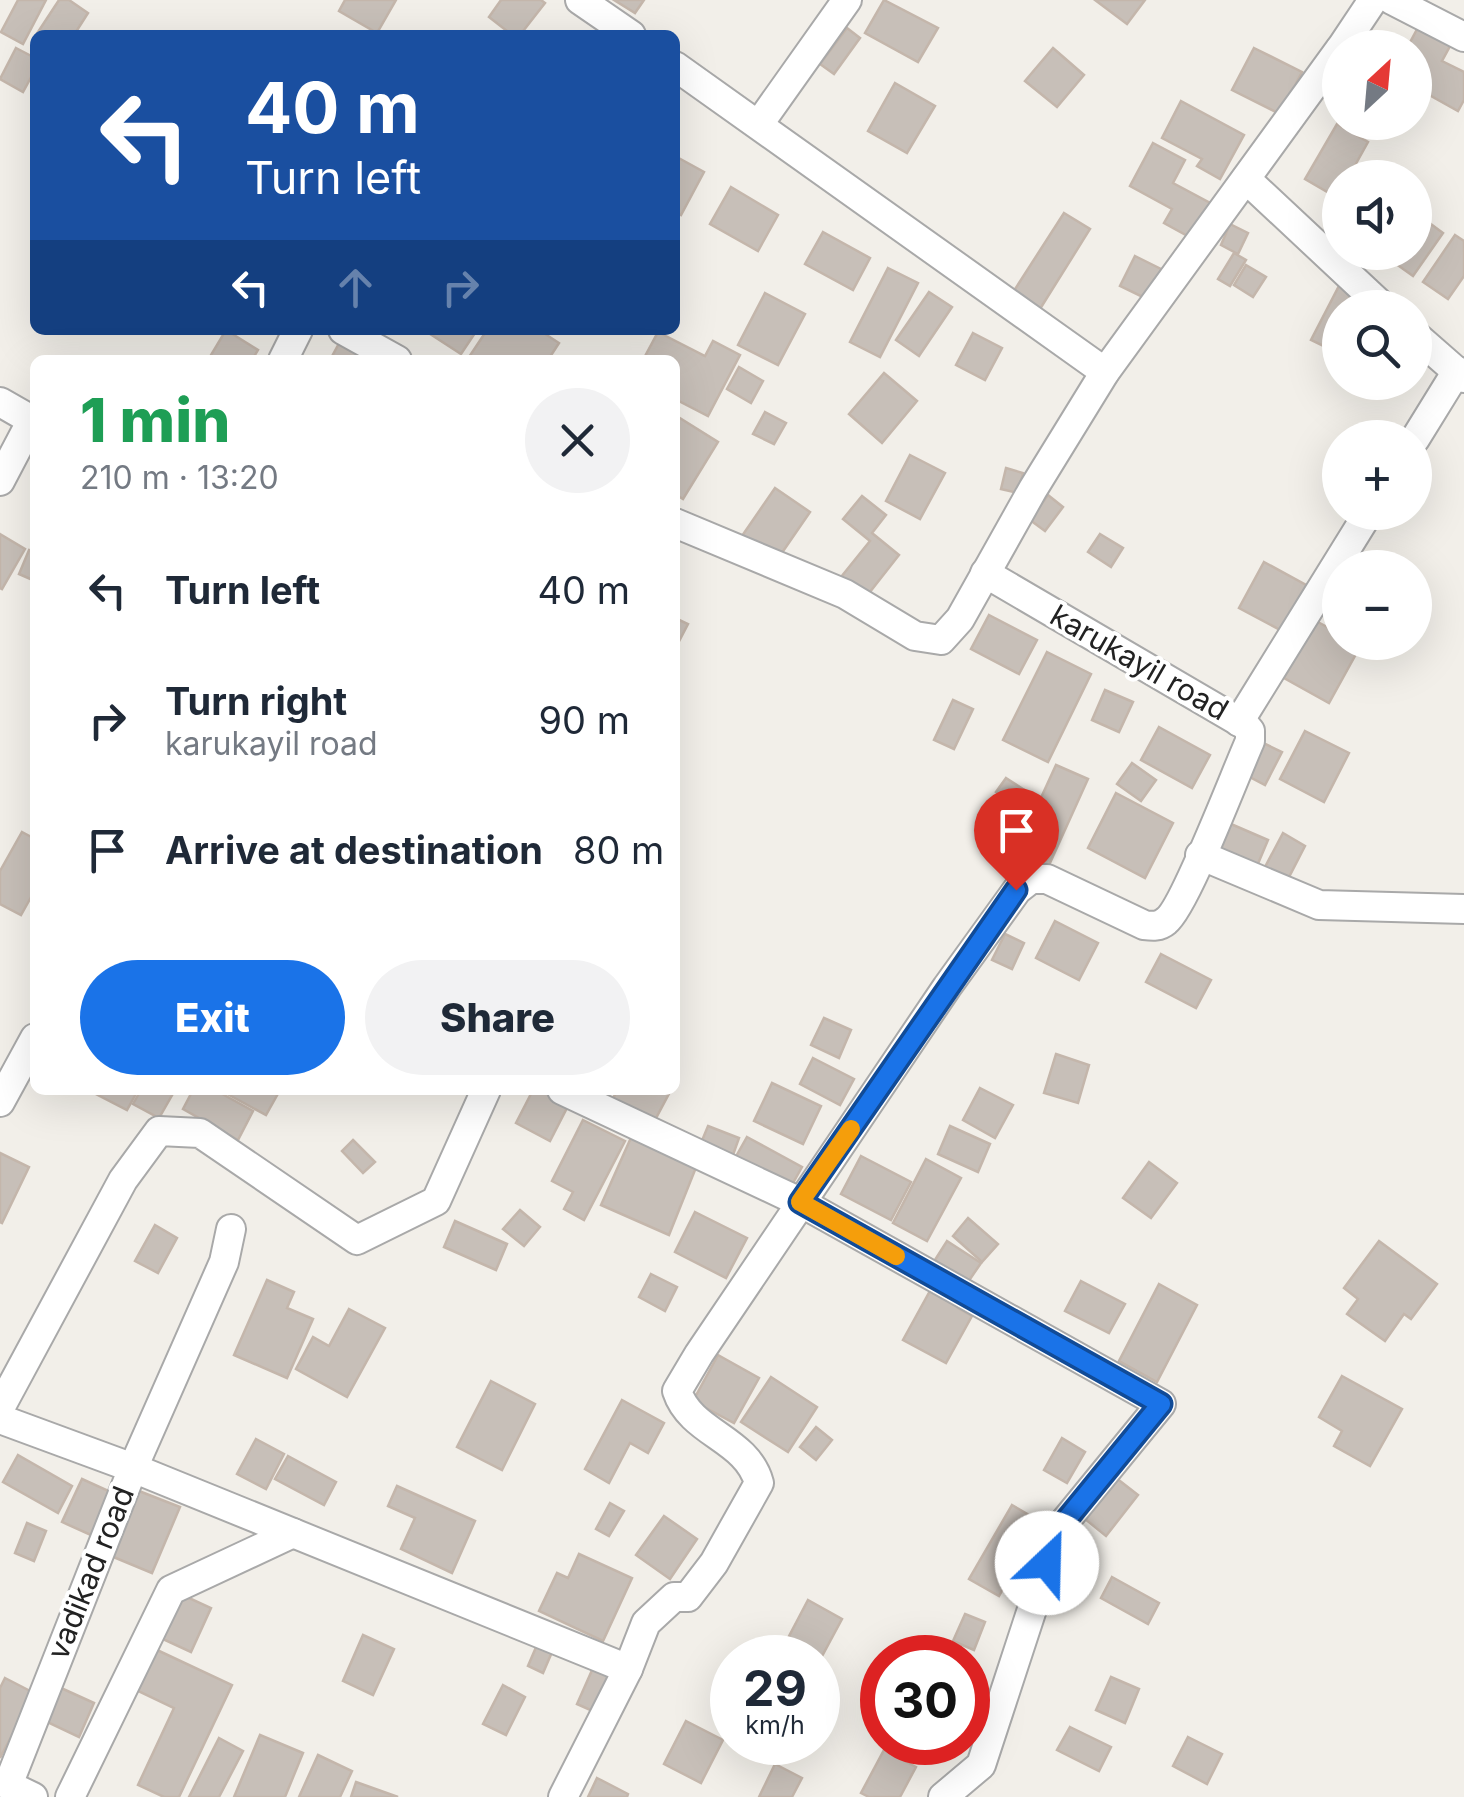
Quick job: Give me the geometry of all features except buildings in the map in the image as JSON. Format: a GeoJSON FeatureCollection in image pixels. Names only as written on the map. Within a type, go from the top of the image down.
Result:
{"type":"FeatureCollection","features":[{"type":"Feature","properties":{"kind":"street"},"geometry":{"type":"LineString","coordinates":[[580,0],[624,30]]}},
{"type":"Feature","properties":{"kind":"street"},"geometry":{"type":"LineString","coordinates":[[758,124],[848,0]]}},
{"type":"Feature","properties":{"kind":"street"},"geometry":{"type":"LineString","coordinates":[[1352,30],[1373,0]]}},
{"type":"Feature","properties":{"kind":"street"},"geometry":{"type":"LineString","coordinates":[[1392,0],[1464,36]]}},
{"type":"Feature","properties":{"kind":"street"},"geometry":{"type":"LineString","coordinates":[[680,69],[1105,372]]}},
{"type":"Feature","properties":{"kind":"street"},"geometry":{"type":"LineString","coordinates":[[680,526],[844,594],[915,636],[941,640],[960,619],[1105,372],[1322,73]]}},
{"type":"Feature","properties":{"kind":"street"},"geometry":{"type":"LineString","coordinates":[[1246,179],[1365,290]]}},
{"type":"Feature","properties":{"kind":"street"},"geometry":{"type":"LineString","coordinates":[[352,335],[388,355]]}},
{"type":"Feature","properties":{"kind":"street"},"geometry":{"type":"LineString","coordinates":[[1428,420],[1461,374],[1432,349]]}},
{"type":"Feature","properties":{"kind":"street"},"geometry":{"type":"LineString","coordinates":[[0,402],[30,419]]}},
{"type":"Feature","properties":{"kind":"street"},"geometry":{"type":"LineString","coordinates":[[0,481],[30,426]]}},
{"type":"Feature","properties":{"kind":"street"},"geometry":{"type":"LineString","coordinates":[[1239,722],[1358,530]]}},
{"type":"Feature","properties":{"kind":"street","name":"karukayil road"},"geometry":{"type":"LineString","coordinates":[[563,1797],[628,1668],[646,1623],[674,1597],[688,1597],[714,1563],[760,1483],[747,1456],[682,1406],[677,1391],[800,1202],[1016,890],[1031,879],[1048,878],[1144,925],[1156,926],[1175,912],[1250,741],[1250,730],[1239,722],[985,573]]}},
{"type":"Feature","properties":{"kind":"street"},"geometry":{"type":"LineString","coordinates":[[1200,854],[1319,905],[1464,908]]}},
{"type":"Feature","properties":{"kind":"street"},"geometry":{"type":"LineString","coordinates":[[0,1102],[30,1047]]}},
{"type":"Feature","properties":{"kind":"street"},"geometry":{"type":"LineString","coordinates":[[0,1408],[124,1180],[159,1131],[200,1132],[358,1240],[436,1201],[484,1095]]}},
{"type":"Feature","properties":{"kind":"street"},"geometry":{"type":"LineString","coordinates":[[573,1095],[800,1202],[1161,1404],[1058,1530],[981,1765],[943,1797]]}},
{"type":"Feature","properties":{"kind":"street"},"geometry":{"type":"LineString","coordinates":[[232,1229],[224,1262],[133,1468],[628,1668]]}},
{"type":"Feature","properties":{"kind":"street","name":"vadikad road"},"geometry":{"type":"LineString","coordinates":[[0,1419],[133,1468],[14,1788]]}},
{"type":"Feature","properties":{"kind":"street"},"geometry":{"type":"LineString","coordinates":[[70,1797],[170,1590],[294,1533]]}},
{"type":"Feature","properties":{"kind":"slow traffic"},"geometry":{"type":"LineString","coordinates":[[851,1129],[800,1202],[896,1256]]}},
{"type":"Feature","properties":{"kind":"route"},"geometry":{"type":"LineString","coordinates":[[1016,890],[800,1202],[1161,1404],[1058,1530],[1047,1563]]}}]}
